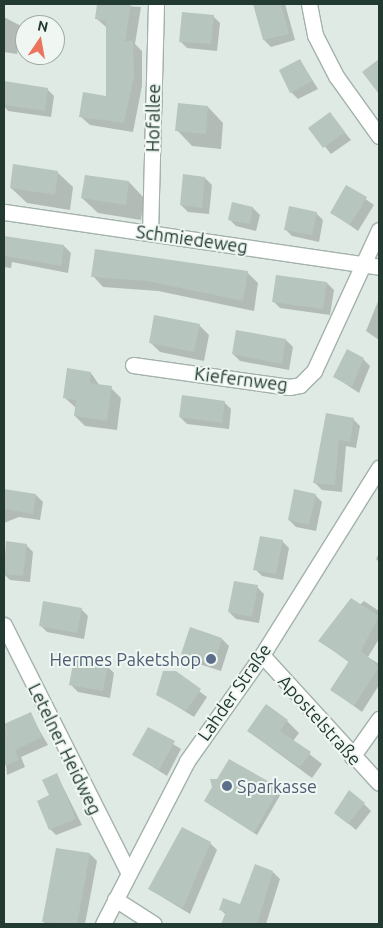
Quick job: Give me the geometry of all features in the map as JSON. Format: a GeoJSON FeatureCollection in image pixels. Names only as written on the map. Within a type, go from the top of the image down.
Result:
{"type":"FeatureCollection","features":[{"type":"Feature","properties":{"kind":"street","name":"Hofallee"},"geometry":{"type":"LineString","coordinates":[[150,233],[156,4]]}},
{"type":"Feature","properties":{"kind":"street"},"geometry":{"type":"LineString","coordinates":[[309,4],[315,35],[328,60],[379,136]]}},
{"type":"Feature","properties":{"kind":"street","name":"Schmiedeweg"},"geometry":{"type":"LineString","coordinates":[[4,212],[379,267]]}},
{"type":"Feature","properties":{"kind":"street","name":"Kiefernweg"},"geometry":{"type":"LineString","coordinates":[[134,365],[289,388],[300,385],[314,371],[379,230]]}},
{"type":"Feature","properties":{"kind":"street","name":"Lahder Straße"},"geometry":{"type":"LineString","coordinates":[[103,924],[128,872],[192,753],[262,655],[379,468]]}},
{"type":"Feature","properties":{"kind":"street","name":"Letelner Heidweg"},"geometry":{"type":"LineString","coordinates":[[4,625],[128,872]]}},
{"type":"Feature","properties":{"kind":"street","name":"Apostelstraße"},"geometry":{"type":"LineString","coordinates":[[262,655],[352,757],[379,783]]}},
{"type":"Feature","properties":{"kind":"street"},"geometry":{"type":"LineString","coordinates":[[352,757],[379,719]]}},
{"type":"Feature","properties":{"kind":"street"},"geometry":{"type":"LineString","coordinates":[[115,899],[154,924]]}},
{"type":"Feature","properties":{"kind":"building"},"geometry":{"type":"Polygon","coordinates":[[[97,4],[131,4],[125,41],[133,41],[134,76],[124,123],[79,117],[83,92],[106,96],[106,21],[95,19],[97,4]]]}},
{"type":"Feature","properties":{"kind":"building"},"geometry":{"type":"Polygon","coordinates":[[[253,4],[281,4],[289,34],[263,40],[253,4]]]}},
{"type":"Feature","properties":{"kind":"building"},"geometry":{"type":"Polygon","coordinates":[[[182,12],[214,15],[211,44],[179,42],[182,12]]]}},
{"type":"Feature","properties":{"kind":"building"},"geometry":{"type":"Polygon","coordinates":[[[300,59],[312,81],[290,93],[279,70],[300,59]]]}},
{"type":"Feature","properties":{"kind":"building"},"geometry":{"type":"Polygon","coordinates":[[[379,59],[379,94],[362,72],[379,59]]]}},
{"type":"Feature","properties":{"kind":"building"},"geometry":{"type":"Polygon","coordinates":[[[4,81],[48,88],[45,111],[4,105],[4,81]]]}},
{"type":"Feature","properties":{"kind":"building"},"geometry":{"type":"Polygon","coordinates":[[[178,103],[208,106],[206,134],[175,131],[178,103]]]}},
{"type":"Feature","properties":{"kind":"building"},"geometry":{"type":"Polygon","coordinates":[[[330,112],[345,132],[323,148],[308,128],[330,112]]]}},
{"type":"Feature","properties":{"kind":"building"},"geometry":{"type":"Polygon","coordinates":[[[13,164],[58,171],[55,195],[10,188],[13,164]]]}},
{"type":"Feature","properties":{"kind":"building"},"geometry":{"type":"Polygon","coordinates":[[[183,174],[205,177],[202,208],[180,205],[183,174]]]}},
{"type":"Feature","properties":{"kind":"building"},"geometry":{"type":"Polygon","coordinates":[[[85,175],[129,181],[126,205],[81,198],[85,175]]]}},
{"type":"Feature","properties":{"kind":"building"},"geometry":{"type":"Polygon","coordinates":[[[346,185],[367,197],[350,225],[330,213],[346,185]]]}},
{"type":"Feature","properties":{"kind":"building"},"geometry":{"type":"Polygon","coordinates":[[[232,202],[253,207],[250,224],[228,220],[232,202]]]}},
{"type":"Feature","properties":{"kind":"building"},"geometry":{"type":"Polygon","coordinates":[[[289,206],[317,212],[312,235],[284,230],[289,206]]]}},
{"type":"Feature","properties":{"kind":"building"},"geometry":{"type":"Polygon","coordinates":[[[4,236],[64,245],[61,266],[4,256],[4,236]]]}},
{"type":"Feature","properties":{"kind":"building"},"geometry":{"type":"Polygon","coordinates":[[[95,249],[248,271],[243,301],[147,281],[91,277],[95,249]]]}},
{"type":"Feature","properties":{"kind":"building"},"geometry":{"type":"Polygon","coordinates":[[[276,275],[327,282],[323,309],[272,302],[276,275]]]}},
{"type":"Feature","properties":{"kind":"building"},"geometry":{"type":"Polygon","coordinates":[[[154,315],[200,324],[194,352],[149,343],[154,315]]]}},
{"type":"Feature","properties":{"kind":"building"},"geometry":{"type":"Polygon","coordinates":[[[236,330],[286,339],[282,364],[232,354],[236,330]]]}},
{"type":"Feature","properties":{"kind":"building"},"geometry":{"type":"Polygon","coordinates":[[[347,349],[364,358],[352,387],[333,377],[347,349]]]}},
{"type":"Feature","properties":{"kind":"building"},"geometry":{"type":"Polygon","coordinates":[[[67,368],[91,372],[90,383],[112,386],[107,421],[74,416],[76,400],[63,398],[67,368]]]}},
{"type":"Feature","properties":{"kind":"building"},"geometry":{"type":"Polygon","coordinates":[[[182,395],[225,401],[222,423],[179,417],[182,395]]]}},
{"type":"Feature","properties":{"kind":"building"},"geometry":{"type":"Polygon","coordinates":[[[326,413],[354,418],[350,442],[339,440],[335,485],[313,483],[326,413]]]}},
{"type":"Feature","properties":{"kind":"building"},"geometry":{"type":"Polygon","coordinates":[[[4,489],[36,494],[33,514],[4,509],[4,489]]]}},
{"type":"Feature","properties":{"kind":"building"},"geometry":{"type":"Polygon","coordinates":[[[294,489],[316,494],[309,525],[288,520],[294,489]]]}},
{"type":"Feature","properties":{"kind":"building"},"geometry":{"type":"Polygon","coordinates":[[[260,536],[283,540],[276,574],[253,570],[260,536]]]}},
{"type":"Feature","properties":{"kind":"building"},"geometry":{"type":"Polygon","coordinates":[[[6,541],[27,544],[23,576],[4,574],[6,541]]]}},
{"type":"Feature","properties":{"kind":"building"},"geometry":{"type":"Polygon","coordinates":[[[234,581],[258,585],[252,617],[228,612],[234,581]]]}},
{"type":"Feature","properties":{"kind":"building"},"geometry":{"type":"Polygon","coordinates":[[[351,598],[379,616],[361,651],[379,667],[354,706],[330,690],[349,661],[318,641],[351,598]]]}},
{"type":"Feature","properties":{"kind":"building"},"geometry":{"type":"Polygon","coordinates":[[[43,601],[82,608],[77,633],[39,626],[43,601]]]}},
{"type":"Feature","properties":{"kind":"building"},"geometry":{"type":"Polygon","coordinates":[[[190,627],[222,638],[214,665],[181,654],[190,627]]]}},
{"type":"Feature","properties":{"kind":"building"},"geometry":{"type":"Polygon","coordinates":[[[74,658],[108,664],[103,691],[69,685],[74,658]]]}},
{"type":"Feature","properties":{"kind":"building"},"geometry":{"type":"Polygon","coordinates":[[[163,671],[176,671],[201,689],[186,711],[156,695],[163,671]]]}},
{"type":"Feature","properties":{"kind":"building"},"geometry":{"type":"Polygon","coordinates":[[[266,704],[288,720],[280,731],[311,752],[300,767],[247,731],[266,704]]]}},
{"type":"Feature","properties":{"kind":"building"},"geometry":{"type":"Polygon","coordinates":[[[31,712],[42,737],[15,750],[19,760],[4,766],[4,725],[9,737],[4,724],[31,712]]]}},
{"type":"Feature","properties":{"kind":"building"},"geometry":{"type":"Polygon","coordinates":[[[148,727],[175,741],[159,770],[132,755],[148,727]]]}},
{"type":"Feature","properties":{"kind":"building"},"geometry":{"type":"Polygon","coordinates":[[[229,759],[280,788],[254,833],[204,801],[212,787],[210,779],[217,779],[229,759]]]}},
{"type":"Feature","properties":{"kind":"building"},"geometry":{"type":"Polygon","coordinates":[[[57,773],[76,819],[49,830],[37,801],[49,795],[42,780],[57,773]]]}},
{"type":"Feature","properties":{"kind":"building"},"geometry":{"type":"Polygon","coordinates":[[[349,790],[365,803],[348,824],[334,813],[349,790]]]}},
{"type":"Feature","properties":{"kind":"building"},"geometry":{"type":"Polygon","coordinates":[[[182,827],[211,842],[183,908],[148,889],[182,827]]]}},
{"type":"Feature","properties":{"kind":"building"},"geometry":{"type":"Polygon","coordinates":[[[56,848],[90,853],[77,924],[42,922],[56,848]]]}},
{"type":"Feature","properties":{"kind":"building"},"geometry":{"type":"Polygon","coordinates":[[[255,864],[273,871],[257,924],[221,924],[226,912],[219,910],[223,898],[240,904],[255,864]]]}},
{"type":"Feature","properties":{"kind":"place","name":"Hermes Paketshop"},"geometry":{"type":"Point","coordinates":[211,659]}},
{"type":"Feature","properties":{"kind":"place","name":"Sparkasse"},"geometry":{"type":"Point","coordinates":[227,786]}}]}
